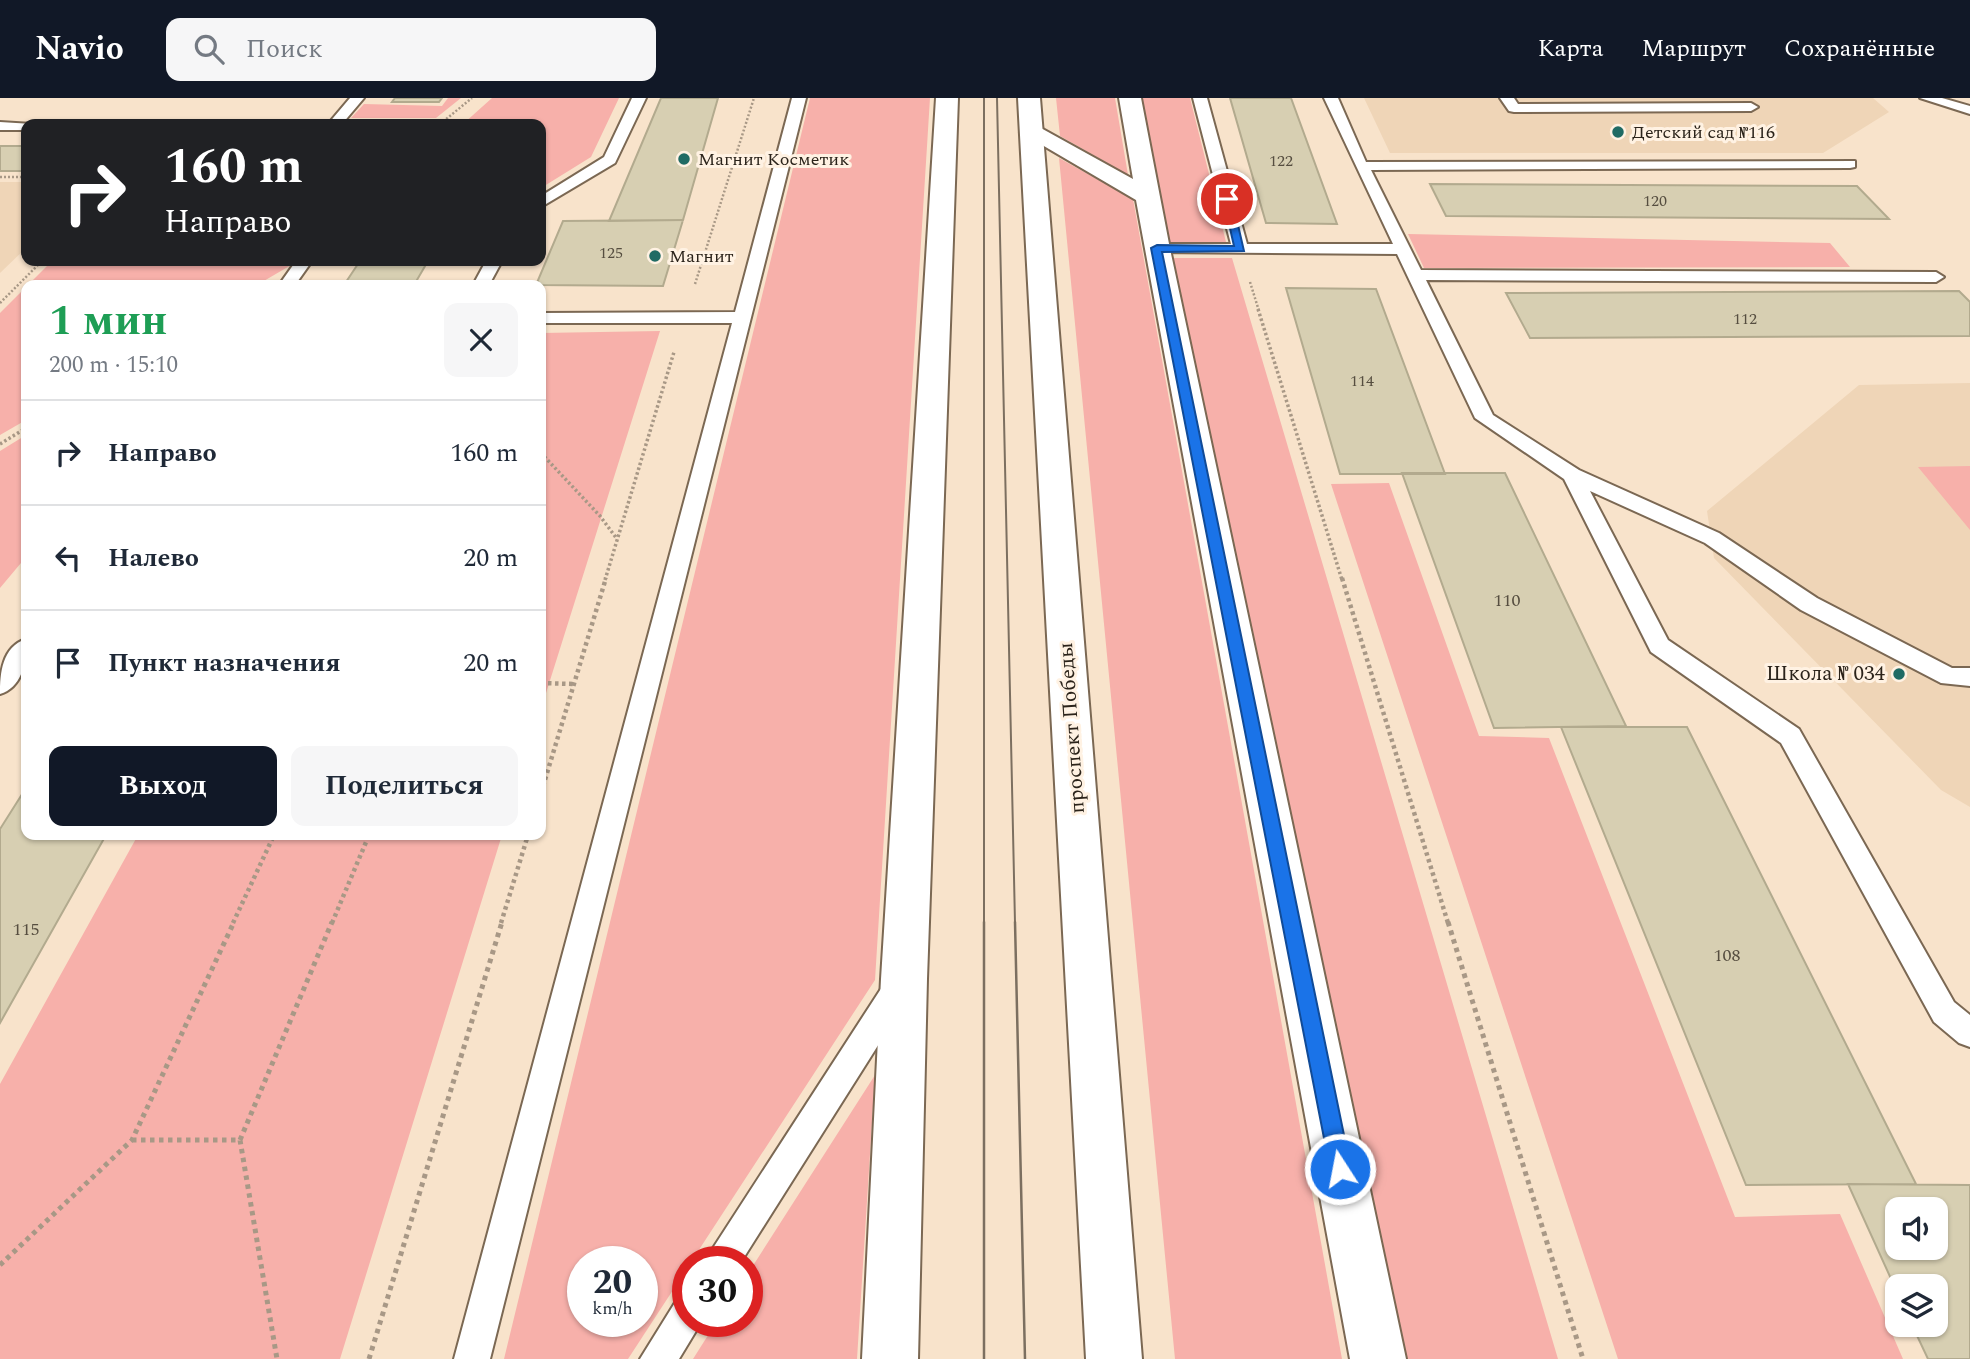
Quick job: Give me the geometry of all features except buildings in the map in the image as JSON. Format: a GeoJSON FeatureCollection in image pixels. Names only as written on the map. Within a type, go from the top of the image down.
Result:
{"type":"FeatureCollection","features":[{"type":"Feature","properties":{"kind":"main road"},"geometry":{"type":"LineString","coordinates":[[890,1359],[904,979],[947,98]]}},
{"type":"Feature","properties":{"kind":"main road"},"geometry":{"type":"LineString","coordinates":[[1130,98],[1157,248],[1378,1359]]}},
{"type":"Feature","properties":{"kind":"main road"},"geometry":{"type":"LineString","coordinates":[[1030,115],[1148,197]]}},
{"type":"Feature","properties":{"kind":"main road","name":"проспект Победы"},"geometry":{"type":"LineString","coordinates":[[1030,115],[1114,1359]]}},
{"type":"Feature","properties":{"kind":"lane"},"geometry":{"type":"LineString","coordinates":[[339,119],[357,98]]}},
{"type":"Feature","properties":{"kind":"lane"},"geometry":{"type":"LineString","coordinates":[[546,199],[610,160],[639,98]]}},
{"type":"Feature","properties":{"kind":"lane"},"geometry":{"type":"LineString","coordinates":[[472,1359],[799,98]]}},
{"type":"Feature","properties":{"kind":"lane"},"geometry":{"type":"LineString","coordinates":[[1200,98],[1240,249]]}},
{"type":"Feature","properties":{"kind":"lane"},"geometry":{"type":"LineString","coordinates":[[1331,98],[1361,166],[1485,418],[1572,475],[1712,538],[1810,604],[1950,677],[1970,677]]}},
{"type":"Feature","properties":{"kind":"lane"},"geometry":{"type":"LineString","coordinates":[[1507,98],[1514,108],[1751,107]]}},
{"type":"Feature","properties":{"kind":"lane"},"geometry":{"type":"LineString","coordinates":[[1927,98],[1970,110]]}},
{"type":"Feature","properties":{"kind":"lane"},"geometry":{"type":"LineString","coordinates":[[0,126],[21,126]]}},
{"type":"Feature","properties":{"kind":"lane"},"geometry":{"type":"LineString","coordinates":[[1361,166],[1850,164]]}},
{"type":"Feature","properties":{"kind":"lane"},"geometry":{"type":"LineString","coordinates":[[1157,248],[1403,249]]}},
{"type":"Feature","properties":{"kind":"lane"},"geometry":{"type":"LineString","coordinates":[[1416,275],[1936,277]]}},
{"type":"Feature","properties":{"kind":"lane"},"geometry":{"type":"LineString","coordinates":[[546,318],[684,320],[743,317]]}},
{"type":"Feature","properties":{"kind":"lane"},"geometry":{"type":"LineString","coordinates":[[1572,475],[1659,646],[1790,736],[1944,1012],[1970,1033]]}},
{"type":"Feature","properties":{"kind":"lane"},"geometry":{"type":"LineString","coordinates":[[0,685],[21,655]]}},
{"type":"Feature","properties":{"kind":"lane"},"geometry":{"type":"LineString","coordinates":[[731,1246],[904,979]]}},
{"type":"Feature","properties":{"kind":"lane"},"geometry":{"type":"LineString","coordinates":[[658,1359],[672,1337]]}},
{"type":"Feature","properties":{"kind":"path"},"geometry":{"type":"LineString","coordinates":[[446,119],[472,98]]}},
{"type":"Feature","properties":{"kind":"path"},"geometry":{"type":"LineString","coordinates":[[546,776],[754,98]]}},
{"type":"Feature","properties":{"kind":"path"},"geometry":{"type":"LineString","coordinates":[[0,177],[21,177]]}},
{"type":"Feature","properties":{"kind":"path"},"geometry":{"type":"LineString","coordinates":[[1240,249],[1583,1359]]}},
{"type":"Feature","properties":{"kind":"path"},"geometry":{"type":"LineString","coordinates":[[23,280],[37,266]]}},
{"type":"Feature","properties":{"kind":"path"},"geometry":{"type":"LineString","coordinates":[[0,303],[21,282]]}},
{"type":"Feature","properties":{"kind":"path"},"geometry":{"type":"LineString","coordinates":[[0,443],[21,431]]}},
{"type":"Feature","properties":{"kind":"path"},"geometry":{"type":"LineString","coordinates":[[546,458],[600,516],[617,539]]}},
{"type":"Feature","properties":{"kind":"path"},"geometry":{"type":"LineString","coordinates":[[546,683],[574,684]]}},
{"type":"Feature","properties":{"kind":"path"},"geometry":{"type":"LineString","coordinates":[[0,1265],[132,1140],[272,840]]}},
{"type":"Feature","properties":{"kind":"path"},"geometry":{"type":"LineString","coordinates":[[277,1359],[240,1140],[367,840]]}},
{"type":"Feature","properties":{"kind":"path"},"geometry":{"type":"LineString","coordinates":[[369,1359],[526,840]]}},
{"type":"Feature","properties":{"kind":"path"},"geometry":{"type":"LineString","coordinates":[[132,1140],[240,1140]]}},
{"type":"Feature","properties":{"kind":"shaded area"},"geometry":{"type":"Polygon","coordinates":[[[448,98],[461,98],[436,118],[351,118],[364,104],[442,106],[448,98]]]}},
{"type":"Feature","properties":{"kind":"shaded area"},"geometry":{"type":"Polygon","coordinates":[[[492,98],[619,98],[591,157],[546,185],[546,119],[469,119],[492,98]]]}},
{"type":"Feature","properties":{"kind":"shaded area"},"geometry":{"type":"Polygon","coordinates":[[[810,98],[930,98],[875,980],[701,1246],[672,1246],[672,1292],[658,1313],[658,1246],[567,1246],[567,1337],[642,1337],[628,1359],[504,1359],[810,98]]]}},
{"type":"Feature","properties":{"kind":"shaded area"},"geometry":{"type":"Polygon","coordinates":[[[1056,98],[1115,98],[1128,175],[1060,136],[1056,98]]]}},
{"type":"Feature","properties":{"kind":"shaded area"},"geometry":{"type":"Polygon","coordinates":[[[1141,98],[1190,98],[1226,242],[1169,242],[1141,98]]]}},
{"type":"Feature","properties":{"kind":"shaded area","name":"Детский сад №116"},"geometry":{"type":"Polygon","coordinates":[[[1364,98],[1873,98],[1889,112],[1823,153],[1390,153],[1364,98]]]}},
{"type":"Feature","properties":{"kind":"shaded area"},"geometry":{"type":"Polygon","coordinates":[[[1059,158],[1133,199],[1342,1359],[1175,1359],[1059,158]]]}},
{"type":"Feature","properties":{"kind":"shaded area"},"geometry":{"type":"Polygon","coordinates":[[[0,182],[21,182],[21,253],[0,273],[0,182]]]}},
{"type":"Feature","properties":{"kind":"shaded area"},"geometry":{"type":"Polygon","coordinates":[[[1408,234],[1830,243],[1850,267],[1424,268],[1408,234]]]}},
{"type":"Feature","properties":{"kind":"shaded area"},"geometry":{"type":"Polygon","coordinates":[[[1171,258],[1232,258],[1558,1359],[1404,1359],[1171,258]]]}},
{"type":"Feature","properties":{"kind":"shaded area"},"geometry":{"type":"Polygon","coordinates":[[[47,266],[289,266],[266,280],[33,280],[47,266]]]}},
{"type":"Feature","properties":{"kind":"shaded area"},"geometry":{"type":"Polygon","coordinates":[[[21,292],[21,423],[0,435],[0,313],[21,292]]]}},
{"type":"Feature","properties":{"kind":"shaded area"},"geometry":{"type":"Polygon","coordinates":[[[660,331],[546,693],[546,333],[660,331]]]}},
{"type":"Feature","properties":{"kind":"shaded area","name":"Школа № 034"},"geometry":{"type":"Polygon","coordinates":[[[1970,383],[1970,807],[1941,790],[1714,558],[1707,511],[1859,385],[1970,383]]]}},
{"type":"Feature","properties":{"kind":"shaded area"},"geometry":{"type":"Polygon","coordinates":[[[21,438],[21,563],[0,588],[0,451],[21,438]]]}},
{"type":"Feature","properties":{"kind":"shaded area"},"geometry":{"type":"Polygon","coordinates":[[[1970,466],[1970,530],[1918,467],[1970,466]]]}},
{"type":"Feature","properties":{"kind":"shaded area"},"geometry":{"type":"Polygon","coordinates":[[[1389,483],[1479,736],[1549,738],[1735,1217],[1840,1214],[1885,1318],[1885,1337],[1893,1337],[1903,1359],[1618,1359],[1331,484],[1389,483]]]}},
{"type":"Feature","properties":{"kind":"shaded area"},"geometry":{"type":"Polygon","coordinates":[[[135,840],[500,840],[340,1359],[0,1359],[0,1084],[135,840]]]}},
{"type":"Feature","properties":{"kind":"shaded area"},"geometry":{"type":"Polygon","coordinates":[[[875,1075],[857,1359],[693,1359],[707,1337],[763,1337],[763,1250],[875,1075]]]}},
{"type":"Feature","properties":{"kind":"tram line"},"geometry":{"type":"LineString","coordinates":[[984,98],[984,1359]]}},
{"type":"Feature","properties":{"kind":"tram line"},"geometry":{"type":"LineString","coordinates":[[997,98],[1015,923]]}},
{"type":"Feature","properties":{"kind":"tram line"},"geometry":{"type":"LineString","coordinates":[[1015,922],[1025,1359]]}},
{"type":"Feature","properties":{"kind":"place","name":"Детский сад №116"},"geometry":{"type":"Point","coordinates":[1618,132]}},
{"type":"Feature","properties":{"kind":"place","name":"Магнит Косметик"},"geometry":{"type":"Point","coordinates":[684,159]}},
{"type":"Feature","properties":{"kind":"place","name":"Магнит"},"geometry":{"type":"Point","coordinates":[655,256]}},
{"type":"Feature","properties":{"kind":"place","name":"Школа № 034"},"geometry":{"type":"Point","coordinates":[1899,674]}},
{"type":"Feature","properties":{"kind":"route"},"geometry":{"type":"LineString","coordinates":[[1227,199],[1240,249],[1157,248],[1340,1169]]}}]}
